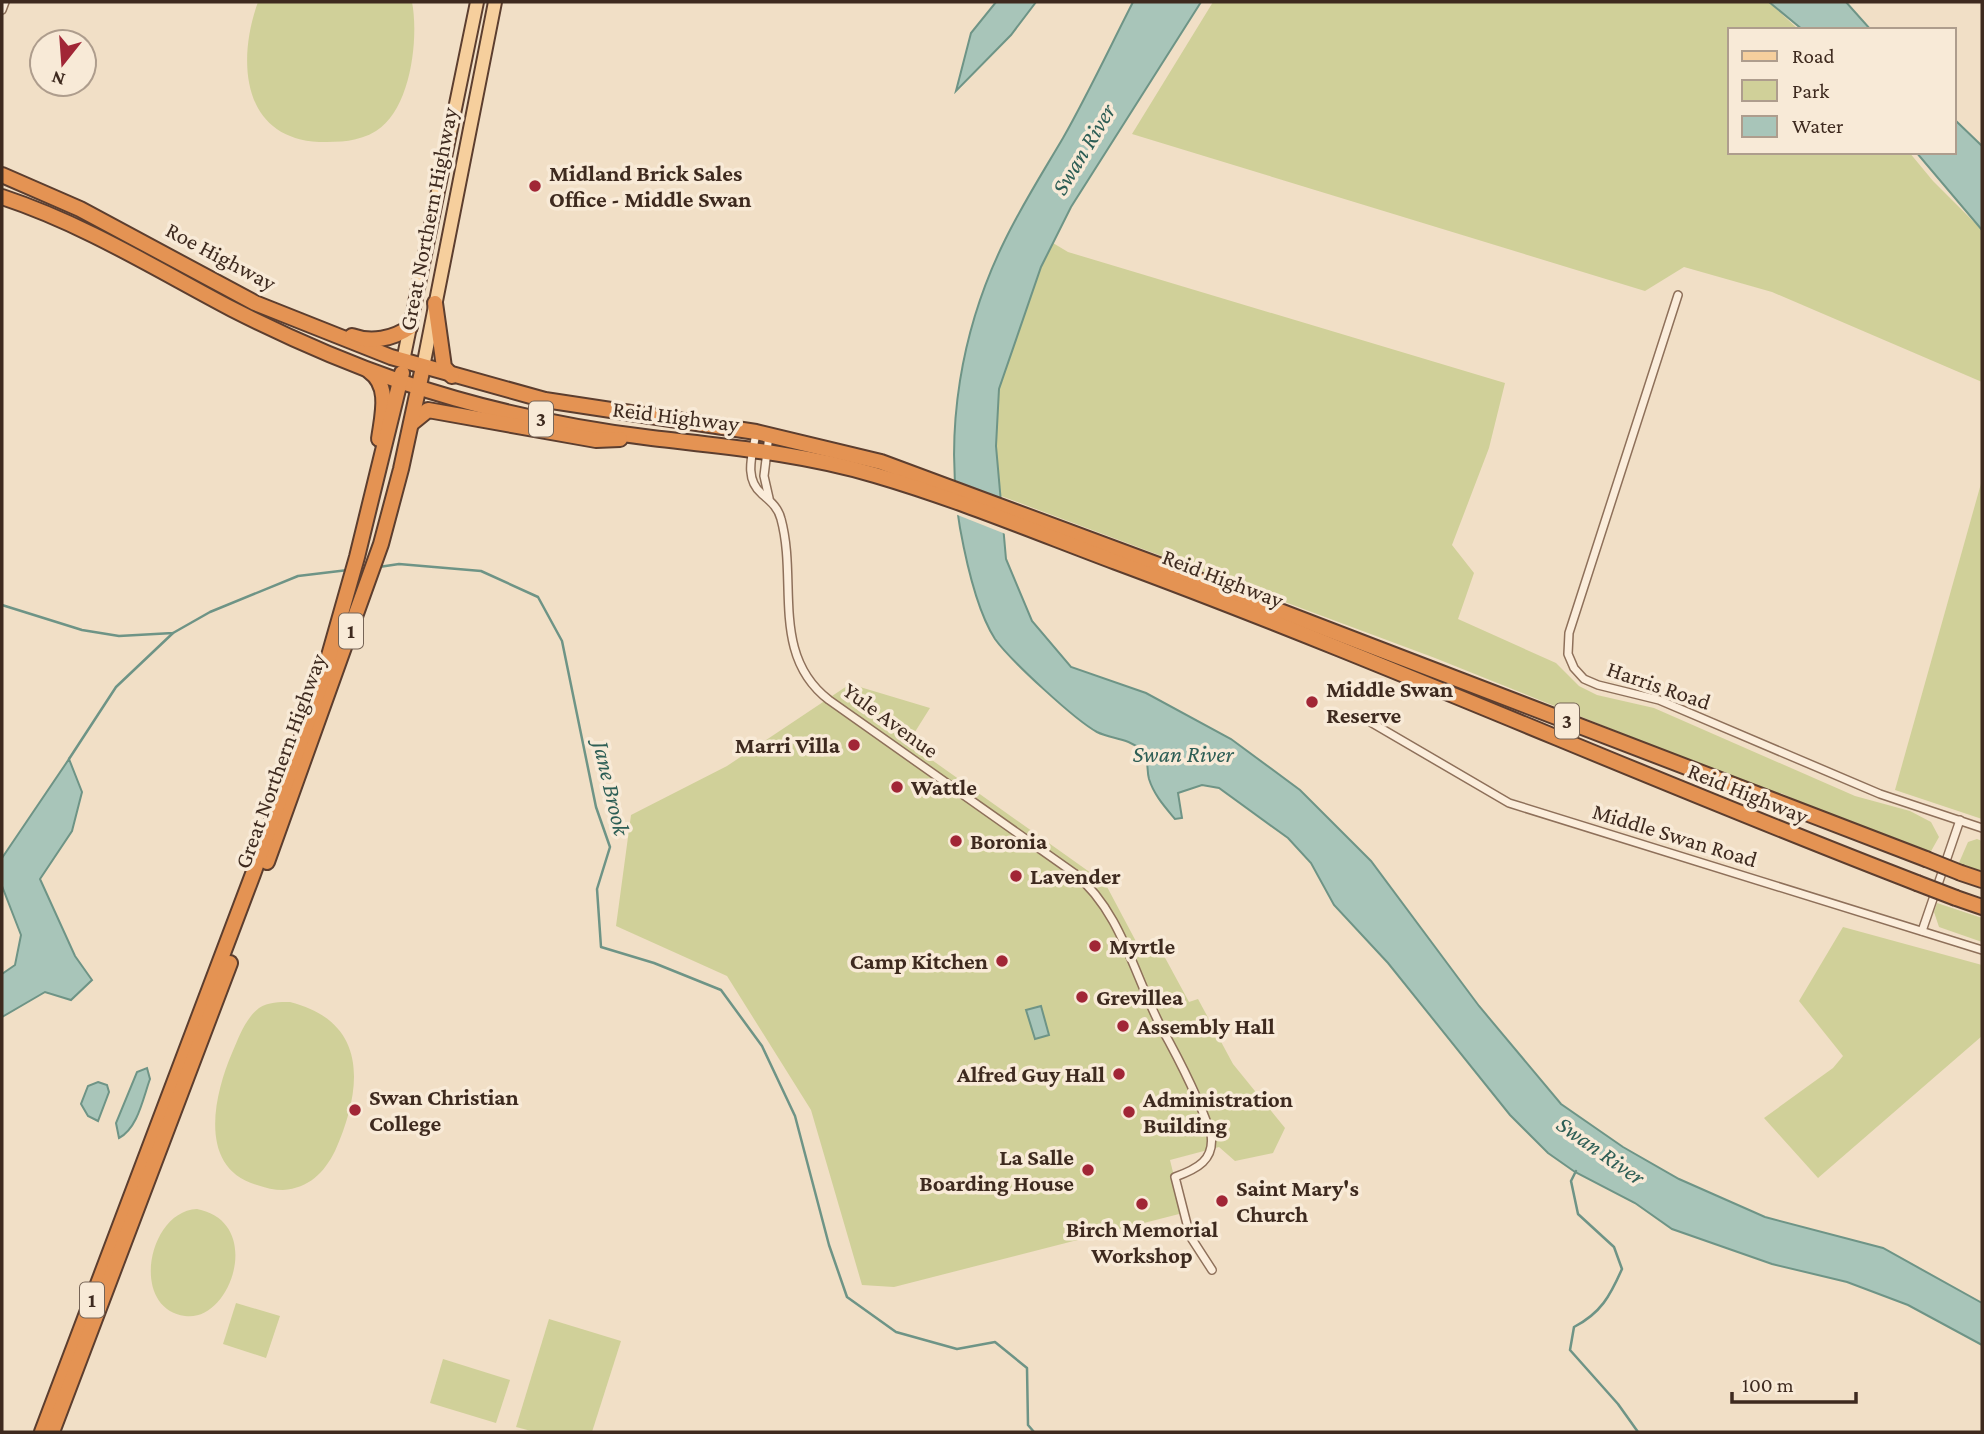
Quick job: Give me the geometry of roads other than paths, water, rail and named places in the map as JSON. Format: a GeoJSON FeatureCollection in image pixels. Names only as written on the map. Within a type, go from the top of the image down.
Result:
{"type":"FeatureCollection","features":[{"type":"Feature","properties":{"kind":"highway","name":"Roe Highway"},"geometry":{"type":"LineString","coordinates":[[2,175],[80,209],[158,248],[255,303],[423,367]]}},
{"type":"Feature","properties":{"kind":"highway","name":"Roe Highway"},"geometry":{"type":"LineString","coordinates":[[2,197],[87,230],[242,313],[362,366],[419,387]]}},
{"type":"Feature","properties":{"kind":"highway"},"geometry":{"type":"LineString","coordinates":[[255,303],[292,311],[360,339],[393,337],[410,327]]}},
{"type":"Feature","properties":{"kind":"highway"},"geometry":{"type":"LineString","coordinates":[[435,303],[444,367],[452,376]]}},
{"type":"Feature","properties":{"kind":"highway","name":"Great Northern Highway"},"geometry":{"type":"LineString","coordinates":[[41,1432],[253,874],[321,684],[353,570],[404,361]]}},
{"type":"Feature","properties":{"kind":"highway"},"geometry":{"type":"LineString","coordinates":[[362,366],[380,382],[384,400],[371,497]]}},
{"type":"Feature","properties":{"kind":"highway","name":"Great Northern Highway"},"geometry":{"type":"LineString","coordinates":[[52,1432],[151,1177],[373,567],[412,423],[423,367]]}},
{"type":"Feature","properties":{"kind":"highway","name":"Reid Highway"},"geometry":{"type":"LineString","coordinates":[[423,367],[591,408],[763,433],[881,462],[941,490],[1982,880]]}},
{"type":"Feature","properties":{"kind":"highway","name":"Reid Highway"},"geometry":{"type":"LineString","coordinates":[[419,387],[532,417],[650,438],[760,449],[941,490]]}},
{"type":"Feature","properties":{"kind":"highway"},"geometry":{"type":"LineString","coordinates":[[412,423],[428,410],[596,440],[650,438]]}},
{"type":"Feature","properties":{"kind":"highway","name":"Reid Highway"},"geometry":{"type":"LineString","coordinates":[[1208,590],[1750,819],[1982,908]]}},
{"type":"Feature","properties":{"kind":"main road","name":"Great Northern Highway"},"geometry":{"type":"LineString","coordinates":[[404,361],[476,16],[475,2]]}},
{"type":"Feature","properties":{"kind":"main road","name":"Great Northern Highway"},"geometry":{"type":"LineString","coordinates":[[423,367],[495,2]]}},
{"type":"Feature","properties":{"kind":"main road"},"geometry":{"type":"LineString","coordinates":[[433,212],[445,197],[456,193]]}},
{"type":"Feature","properties":{"kind":"street"},"geometry":{"type":"LineString","coordinates":[[2,10],[5,2]]}},
{"type":"Feature","properties":{"kind":"street","name":"Harris Road"},"geometry":{"type":"LineString","coordinates":[[1678,295],[1569,634],[1569,654],[1574,668],[1584,678],[1598,685],[1659,700],[1880,793],[1982,828]]}},
{"type":"Feature","properties":{"kind":"street","name":"Yule Avenue"},"geometry":{"type":"LineString","coordinates":[[763,433],[760,449],[769,498]]}},
{"type":"Feature","properties":{"kind":"street","name":"Yule Avenue"},"geometry":{"type":"LineString","coordinates":[[763,433],[760,449],[750,462],[753,482],[769,498],[781,519],[792,646],[799,666],[811,684],[1074,873],[1092,890],[1105,908],[1162,1028],[1175,1049],[1211,1134],[1212,1151],[1205,1161],[1175,1177],[1191,1236],[1212,1270]]}},
{"type":"Feature","properties":{"kind":"street","name":"Middle Swan Road"},"geometry":{"type":"LineString","coordinates":[[1372,723],[1509,803],[1982,950]]}},
{"type":"Feature","properties":{"kind":"street"},"geometry":{"type":"LineString","coordinates":[[1922,931],[1960,820]]}},
{"type":"Feature","properties":{"kind":"water"},"geometry":{"type":"Polygon","coordinates":[[[996,2],[1036,2],[1011,35],[956,91],[971,33],[996,2]]]}},
{"type":"Feature","properties":{"kind":"water","name":"Swan River"},"geometry":{"type":"Polygon","coordinates":[[[1133,2],[1201,2],[1071,207],[1041,267],[999,389],[996,446],[1006,559],[1032,621],[1071,667],[1146,693],[1231,739],[1300,790],[1371,861],[1479,1006],[1561,1104],[1623,1147],[1679,1179],[1765,1217],[1883,1248],[1982,1303],[1982,1345],[1908,1305],[1847,1282],[1772,1264],[1672,1229],[1635,1203],[1575,1172],[1548,1153],[1510,1115],[1388,963],[1334,905],[1311,863],[1288,838],[1219,788],[1202,785],[1178,793],[1182,818],[1175,819],[1154,790],[1149,779],[1146,757],[1141,750],[1131,743],[1097,732],[1087,725],[1059,703],[995,639],[983,614],[965,555],[956,491],[956,417],[967,344],[977,309],[1005,240],[1072,121],[1133,2]]]}},
{"type":"Feature","properties":{"kind":"water"},"geometry":{"type":"Polygon","coordinates":[[[1769,2],[1846,2],[1869,28],[1801,28],[1769,2]]]}},
{"type":"Feature","properties":{"kind":"water"},"geometry":{"type":"Polygon","coordinates":[[[1956,121],[1982,146],[1982,230],[1918,154],[1956,154],[1956,121]]]}},
{"type":"Feature","properties":{"kind":"water"},"geometry":{"type":"Polygon","coordinates":[[[69,759],[82,792],[72,831],[40,879],[75,956],[92,980],[71,1000],[45,992],[2,1017],[2,974],[15,965],[21,935],[2,886],[2,858],[69,759]]]}},
{"type":"Feature","properties":{"kind":"water"},"geometry":{"type":"Polygon","coordinates":[[[1041,1006],[1049,1035],[1035,1039],[1026,1010],[1041,1006]]]}},
{"type":"Feature","properties":{"kind":"water"},"geometry":{"type":"Polygon","coordinates":[[[147,1068],[150,1079],[139,1112],[131,1127],[119,1138],[116,1123],[137,1072],[147,1068]]]}},
{"type":"Feature","properties":{"kind":"water"},"geometry":{"type":"Polygon","coordinates":[[[98,1082],[107,1085],[109,1092],[98,1121],[88,1116],[81,1104],[88,1086],[98,1082]]]}},
{"type":"Feature","properties":{"kind":"waterway","name":"Jane Brook"},"geometry":{"type":"LineString","coordinates":[[379,567],[399,564],[481,571],[538,597],[562,641],[596,807],[610,847],[597,889],[601,947],[654,963],[721,990],[762,1046],[795,1116],[829,1245],[847,1297],[896,1332],[957,1349],[995,1342],[1027,1368],[1028,1425],[1034,1432]]}},
{"type":"Feature","properties":{"kind":"waterway","name":"Jane Brook"},"geometry":{"type":"LineString","coordinates":[[2,605],[82,630],[119,636],[173,633],[210,612],[298,576],[348,570]]}},
{"type":"Feature","properties":{"kind":"waterway"},"geometry":{"type":"LineString","coordinates":[[69,759],[116,687],[173,633]]}},
{"type":"Feature","properties":{"kind":"waterway","name":"Jane Brook"},"geometry":{"type":"LineString","coordinates":[[1576,1171],[1571,1181],[1578,1214],[1614,1247],[1622,1269],[1604,1303],[1574,1327],[1570,1350],[1618,1404],[1638,1432]]}},
{"type":"Feature","properties":{"kind":"place","name":"Midland Brick Sales Office - Middle Swan"},"geometry":{"type":"Point","coordinates":[535,186]}},
{"type":"Feature","properties":{"kind":"place","name":"Middle Swan Reserve"},"geometry":{"type":"Point","coordinates":[1312,702]}},
{"type":"Feature","properties":{"kind":"place","name":"Marri Villa"},"geometry":{"type":"Point","coordinates":[854,745]}},
{"type":"Feature","properties":{"kind":"place","name":"Wattle"},"geometry":{"type":"Point","coordinates":[897,787]}},
{"type":"Feature","properties":{"kind":"place","name":"Boronia"},"geometry":{"type":"Point","coordinates":[956,841]}},
{"type":"Feature","properties":{"kind":"place","name":"Lavender"},"geometry":{"type":"Point","coordinates":[1016,876]}},
{"type":"Feature","properties":{"kind":"place","name":"Myrtle"},"geometry":{"type":"Point","coordinates":[1095,946]}},
{"type":"Feature","properties":{"kind":"place","name":"Camp Kitchen"},"geometry":{"type":"Point","coordinates":[1002,961]}},
{"type":"Feature","properties":{"kind":"place","name":"Grevillea"},"geometry":{"type":"Point","coordinates":[1082,997]}},
{"type":"Feature","properties":{"kind":"place","name":"Assembly Hall"},"geometry":{"type":"Point","coordinates":[1123,1026]}},
{"type":"Feature","properties":{"kind":"place","name":"Alfred Guy Hall"},"geometry":{"type":"Point","coordinates":[1119,1074]}},
{"type":"Feature","properties":{"kind":"place","name":"Swan Christian College"},"geometry":{"type":"Point","coordinates":[355,1110]}},
{"type":"Feature","properties":{"kind":"place","name":"Administration Building"},"geometry":{"type":"Point","coordinates":[1129,1112]}},
{"type":"Feature","properties":{"kind":"place","name":"La Salle Boarding House"},"geometry":{"type":"Point","coordinates":[1088,1170]}},
{"type":"Feature","properties":{"kind":"place","name":"Saint Mary's Church"},"geometry":{"type":"Point","coordinates":[1222,1201]}},
{"type":"Feature","properties":{"kind":"place","name":"Birch Memorial Workshop"},"geometry":{"type":"Point","coordinates":[1142,1204]}}]}
